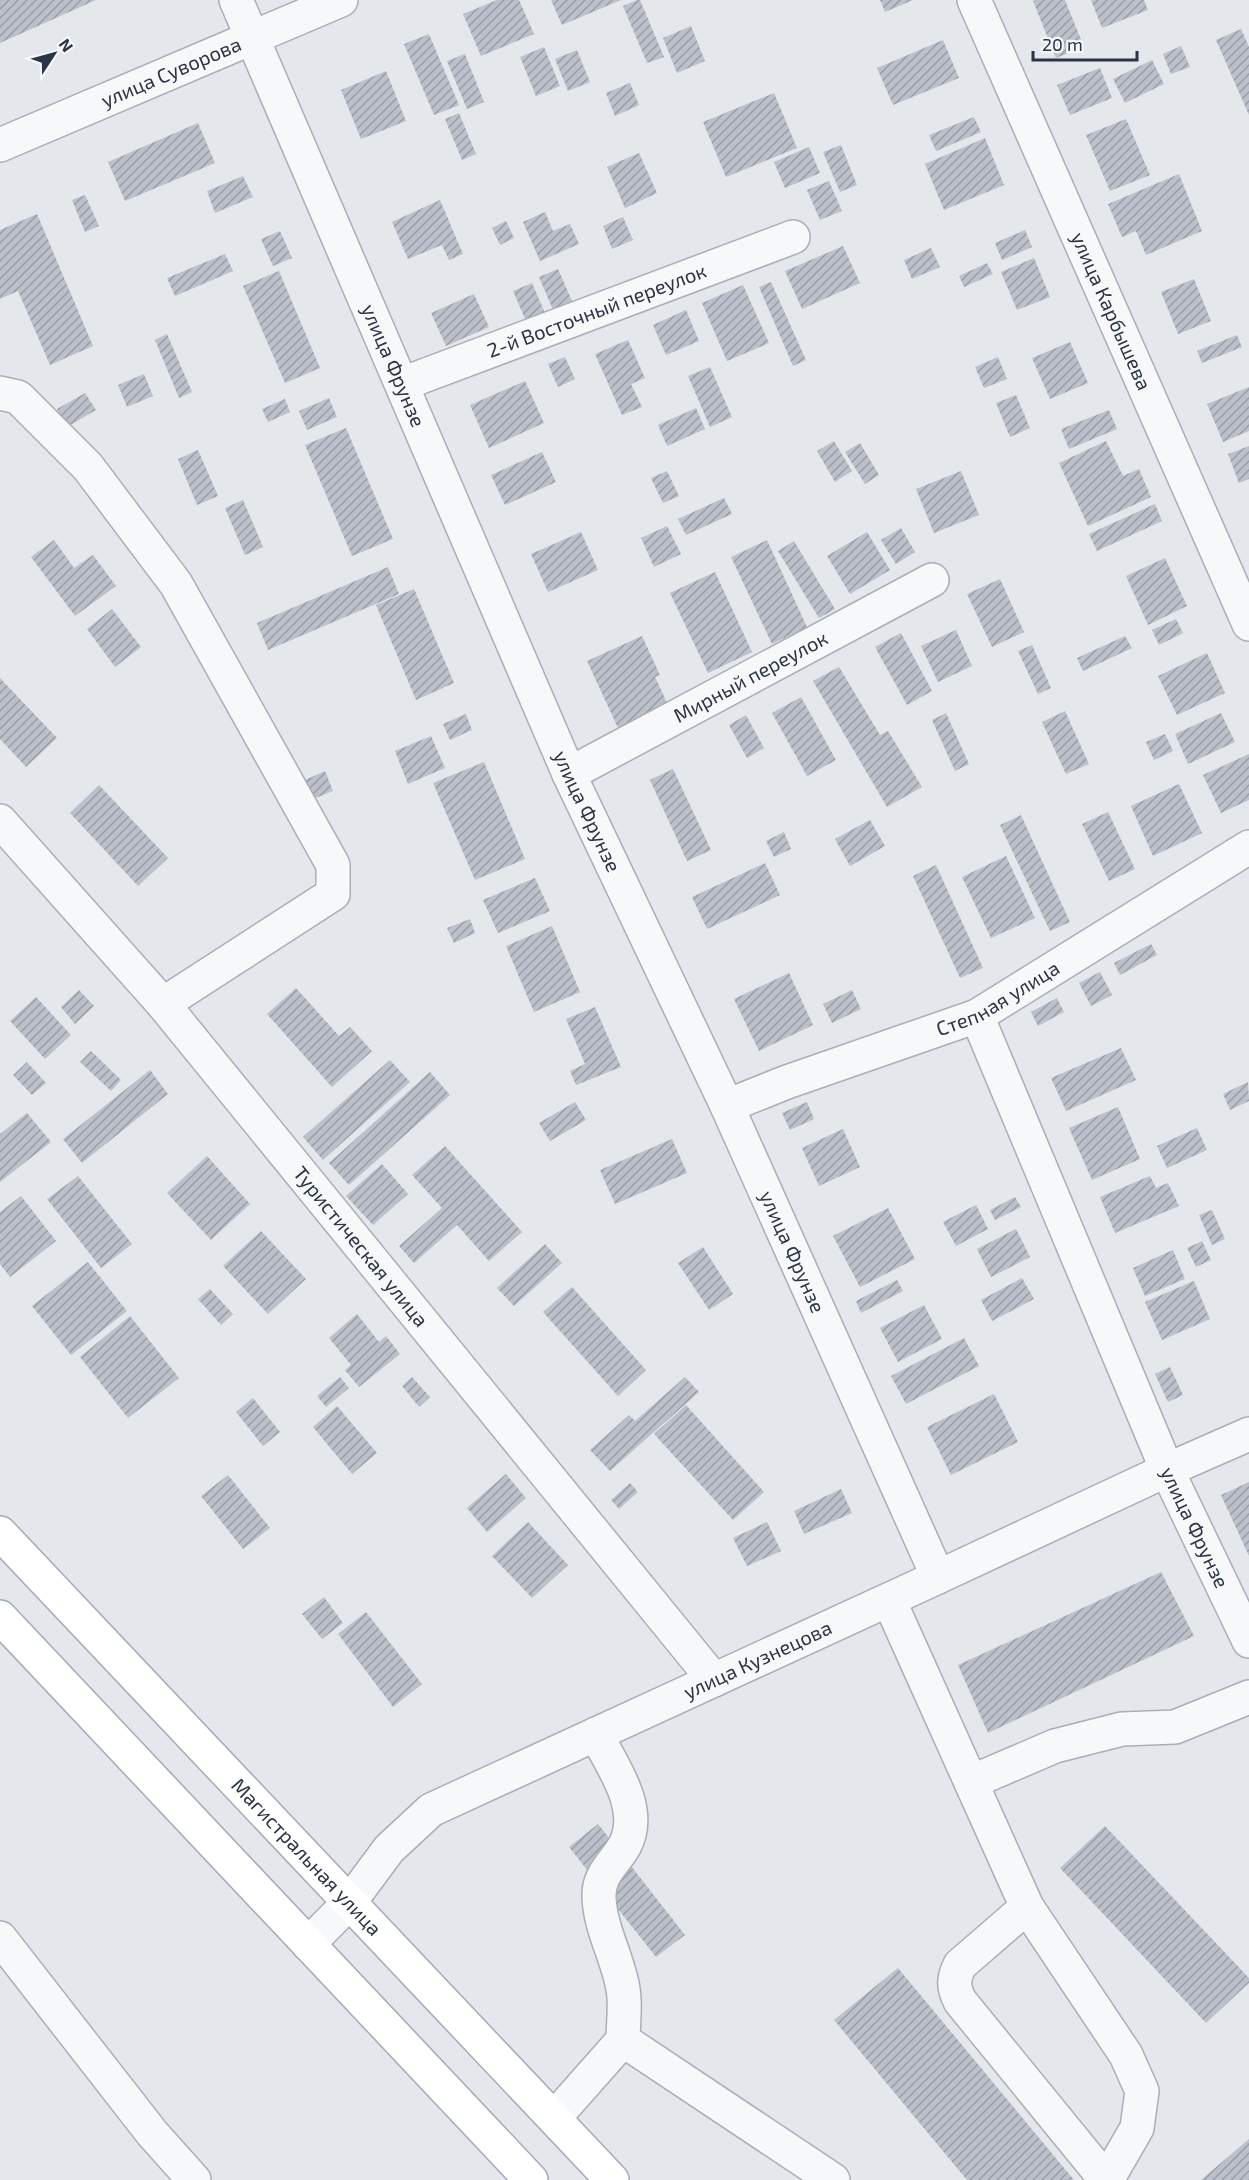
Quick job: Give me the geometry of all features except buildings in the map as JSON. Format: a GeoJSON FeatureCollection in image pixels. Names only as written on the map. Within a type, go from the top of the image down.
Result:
{"type":"FeatureCollection","features":[{"type":"Feature","properties":{"kind":"main road","name":"Магистральная улица"},"geometry":{"type":"LineString","coordinates":[[0,1533],[612,2180]]}},
{"type":"Feature","properties":{"kind":"main road"},"geometry":{"type":"LineString","coordinates":[[0,1617],[531,2180]]}},
{"type":"Feature","properties":{"kind":"street","name":"улица Фрунзе"},"geometry":{"type":"LineString","coordinates":[[236,0],[569,774],[727,1106],[938,1577]]}},
{"type":"Feature","properties":{"kind":"street","name":"улица Суворова"},"geometry":{"type":"LineString","coordinates":[[0,145],[341,0]]}},
{"type":"Feature","properties":{"kind":"street","name":"улица Карбышева"},"geometry":{"type":"LineString","coordinates":[[975,0],[1249,624]]}},
{"type":"Feature","properties":{"kind":"street","name":"2-й Восточный переулок"},"geometry":{"type":"LineString","coordinates":[[402,384],[794,237]]}},
{"type":"Feature","properties":{"kind":"street"},"geometry":{"type":"LineString","coordinates":[[0,393],[18,398],[88,467],[176,584],[333,865],[333,894],[163,1004]]}},
{"type":"Feature","properties":{"kind":"street","name":"Мирный переулок"},"geometry":{"type":"LineString","coordinates":[[569,774],[932,580]]}},
{"type":"Feature","properties":{"kind":"street","name":"Туристическая улица"},"geometry":{"type":"LineString","coordinates":[[0,821],[163,1004],[714,1680]]}},
{"type":"Feature","properties":{"kind":"street","name":"Степная улица"},"geometry":{"type":"LineString","coordinates":[[727,1106],[787,1082],[977,1016],[1249,847]]}},
{"type":"Feature","properties":{"kind":"street","name":"улица Фрунзе"},"geometry":{"type":"LineString","coordinates":[[977,1016],[1167,1470],[1249,1641]]}},
{"type":"Feature","properties":{"kind":"street","name":"улица Кузнецова"},"geometry":{"type":"LineString","coordinates":[[308,1944],[349,1903],[389,1848],[431,1810],[1249,1434]]}},
{"type":"Feature","properties":{"kind":"street"},"geometry":{"type":"LineString","coordinates":[[889,1600],[1027,1907],[1126,2055],[1142,2091],[1137,2128],[1107,2180],[960,2001],[954,1989],[954,1977],[960,1965],[1027,1907]]}},
{"type":"Feature","properties":{"kind":"street"},"geometry":{"type":"LineString","coordinates":[[971,1782],[1055,1746],[1122,1729],[1175,1727],[1249,1697]]}},
{"type":"Feature","properties":{"kind":"street"},"geometry":{"type":"LineString","coordinates":[[554,2118],[623,2040],[623,1990],[600,1916],[598,1893],[601,1878],[625,1844],[630,1821],[629,1800],[596,1734]]}},
{"type":"Feature","properties":{"kind":"street"},"geometry":{"type":"LineString","coordinates":[[0,1938],[152,2133],[194,2180]]}},
{"type":"Feature","properties":{"kind":"street"},"geometry":{"type":"LineString","coordinates":[[623,2040],[833,2180]]}}]}
